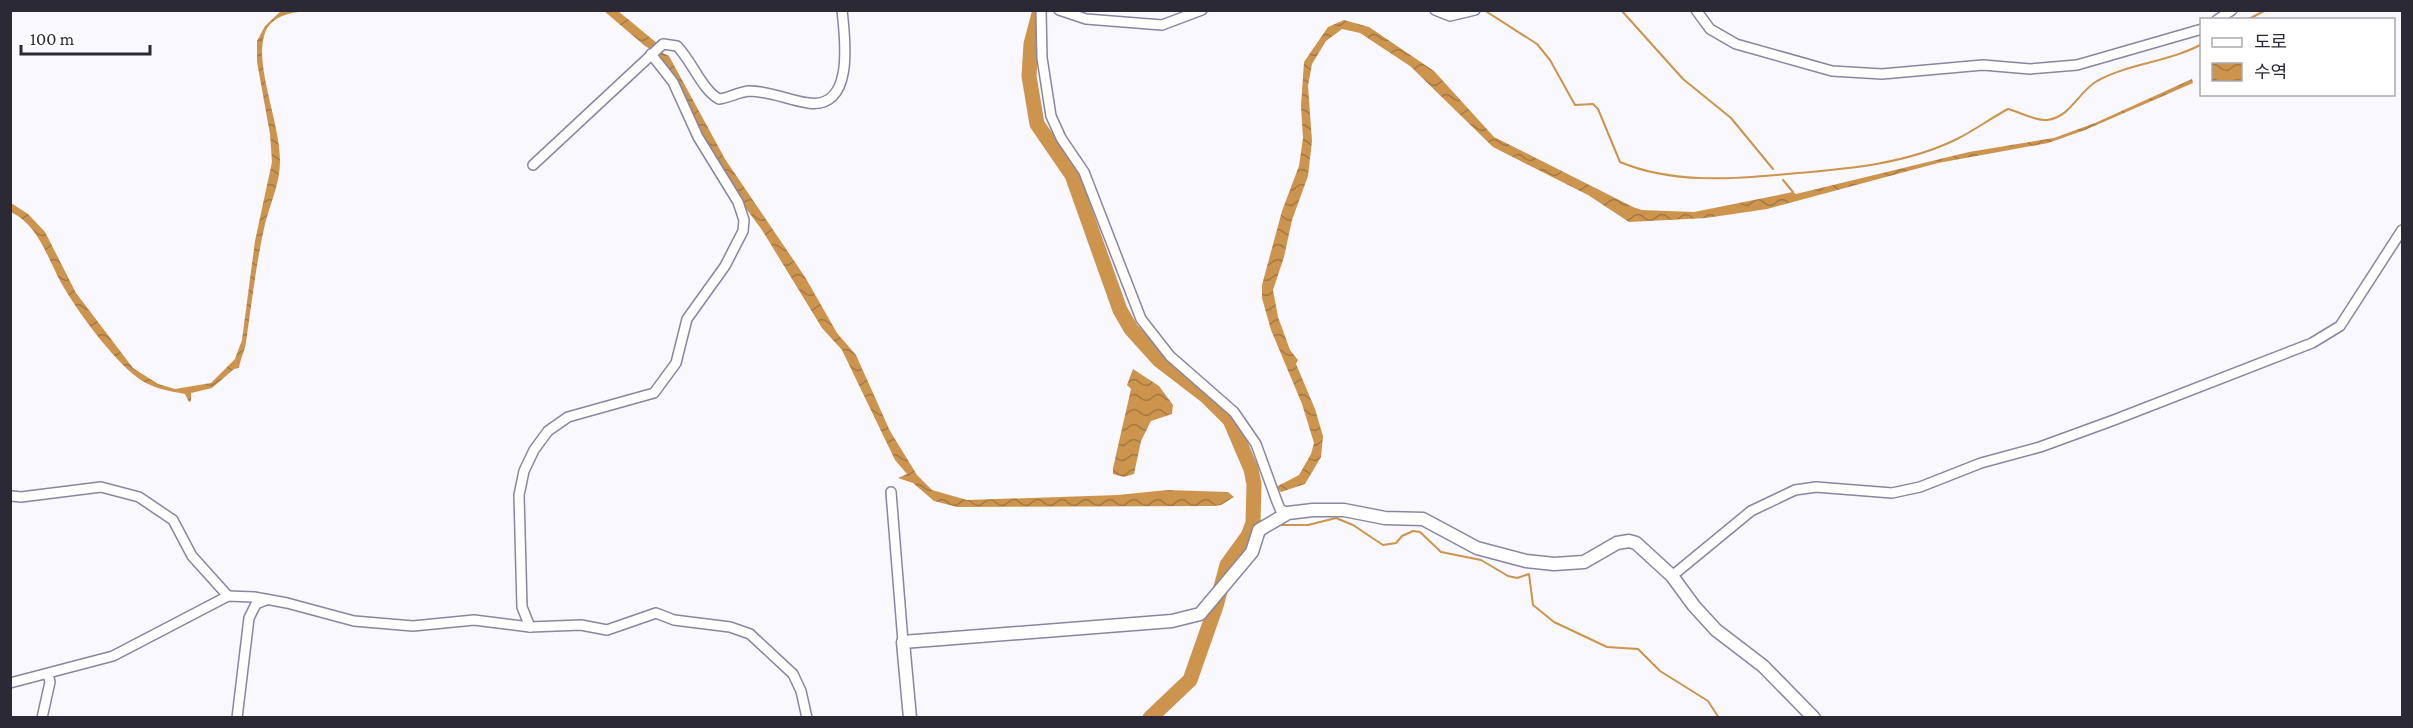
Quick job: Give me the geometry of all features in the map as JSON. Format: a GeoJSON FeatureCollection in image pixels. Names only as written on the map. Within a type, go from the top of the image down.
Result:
{"type":"FeatureCollection","features":[{"type":"Feature","properties":{"kind":"street"},"geometry":{"type":"LineString","coordinates":[[533,165],[663,44],[677,46],[692,62],[706,89],[718,99],[736,93],[758,92],[807,103],[820,103],[833,96],[844,70],[842,10]]}},
{"type":"Feature","properties":{"kind":"street"},"geometry":{"type":"LineString","coordinates":[[1041,10],[1042,58],[1051,116],[1061,138],[1084,172],[1141,319],[1170,356],[1233,412],[1257,444],[1280,509],[1288,513]]}},
{"type":"Feature","properties":{"kind":"street"},"geometry":{"type":"LineString","coordinates":[[1059,10],[1086,19],[1162,25],[1202,10]]}},
{"type":"Feature","properties":{"kind":"street"},"geometry":{"type":"LineString","coordinates":[[1435,10],[1450,16],[1475,10]]}},
{"type":"Feature","properties":{"kind":"street"},"geometry":{"type":"LineString","coordinates":[[1696,10],[1710,29],[1736,44],[1832,71],[1881,74],[1983,66],[2030,69],[2077,65],[2200,30]]}},
{"type":"Feature","properties":{"kind":"street"},"geometry":{"type":"LineString","coordinates":[[530,627],[522,607],[523,555],[518,502],[520,481],[534,450],[548,431],[568,417],[654,393],[675,363],[687,319],[725,266],[743,231],[744,220],[738,202],[698,137],[673,82],[651,54]]}},
{"type":"Feature","properties":{"kind":"street"},"geometry":{"type":"LineString","coordinates":[[1672,576],[1751,511],[1796,490],[1816,487],[1892,493],[1920,487],[1981,463],[2040,447],[2312,344],[2340,326],[2403,230]]}},
{"type":"Feature","properties":{"kind":"street"},"geometry":{"type":"LineString","coordinates":[[12,496],[21,497],[101,487],[139,497],[172,520],[192,556],[228,596]]}},
{"type":"Feature","properties":{"kind":"street"},"geometry":{"type":"LineString","coordinates":[[891,492],[910,717]]}},
{"type":"Feature","properties":{"kind":"street"},"geometry":{"type":"LineString","coordinates":[[903,642],[1103,624],[1172,621],[1200,614],[1252,552],[1259,530],[1288,513],[1332,509],[1385,518],[1423,519],[1477,548],[1526,561],[1554,564],[1584,562],[1610,545],[1629,541],[1642,546],[1672,576],[1694,606],[1716,630],[1763,666],[1814,717]]}},
{"type":"Feature","properties":{"kind":"street"},"geometry":{"type":"LineString","coordinates":[[10,683],[113,656],[228,596],[268,600],[354,621],[389,625],[428,626],[474,620],[530,627],[581,626],[607,630],[656,613],[674,620],[730,627],[750,634],[793,674],[801,691],[807,717]]}},
{"type":"Feature","properties":{"kind":"street"},"geometry":{"type":"LineString","coordinates":[[237,717],[249,618],[256,604],[268,600]]}},
{"type":"Feature","properties":{"kind":"street"},"geometry":{"type":"LineString","coordinates":[[42,717],[50,682],[48,674]]}},
{"type":"Feature","properties":{"kind":"water"},"geometry":{"type":"Polygon","coordinates":[[[281,11],[317,11],[293,13],[278,18],[267,28],[264,36],[263,64],[277,132],[280,170],[262,239],[245,345],[239,368],[234,369],[212,388],[191,393],[189,402],[185,394],[160,389],[143,381],[117,358],[73,302],[34,232],[28,224],[11,212],[11,203],[28,214],[45,232],[76,293],[133,368],[158,384],[175,389],[211,383],[235,359],[242,340],[255,241],[272,162],[270,134],[257,62],[257,41],[265,26],[281,11]]]}},
{"type":"Feature","properties":{"kind":"water"},"geometry":{"type":"Polygon","coordinates":[[[604,11],[618,11],[658,44],[652,50],[645,46],[604,11]]]}},
{"type":"Feature","properties":{"kind":"water"},"geometry":{"type":"Polygon","coordinates":[[[1344,20],[1369,27],[1434,71],[1494,137],[1642,210],[1694,212],[1793,192],[1796,194],[1969,152],[2054,138],[2095,123],[2192,79],[2193,83],[2085,130],[2048,143],[1938,163],[1767,209],[1706,218],[1629,222],[1588,195],[1493,147],[1410,66],[1360,33],[1342,29],[1326,41],[1312,64],[1308,86],[1312,141],[1308,176],[1292,220],[1284,257],[1273,290],[1278,317],[1290,350],[1298,360],[1296,364],[1315,409],[1323,436],[1321,457],[1305,484],[1281,492],[1276,487],[1299,475],[1311,454],[1314,443],[1302,404],[1271,330],[1262,298],[1262,285],[1282,211],[1299,166],[1303,138],[1301,106],[1304,62],[1328,27],[1344,20]]]}},
{"type":"Feature","properties":{"kind":"water"},"geometry":{"type":"Polygon","coordinates":[[[661,52],[669,56],[725,159],[805,277],[837,333],[856,355],[890,431],[917,475],[932,490],[967,500],[1118,495],[1167,490],[1228,492],[1234,497],[1221,505],[1214,506],[957,507],[934,501],[913,483],[898,478],[907,474],[895,460],[842,350],[822,328],[762,230],[739,199],[699,129],[672,73],[659,55],[661,52]]]}},
{"type":"Feature","properties":{"kind":"water"},"geometry":{"type":"Polygon","coordinates":[[[1133,369],[1159,386],[1173,405],[1172,414],[1151,421],[1141,441],[1134,474],[1124,477],[1113,474],[1113,468],[1131,389],[1127,385],[1133,369]]]}},
{"type":"Feature","properties":{"kind":"waterway"},"geometry":{"type":"LineString","coordinates":[[1040,10],[1031,44],[1029,76],[1037,124],[1072,175],[1120,310],[1131,329],[1159,360],[1206,396],[1230,420],[1251,469],[1254,484],[1253,523],[1248,536],[1227,565],[1216,606],[1190,680],[1150,718]]}},
{"type":"Feature","properties":{"kind":"waterway"},"geometry":{"type":"LineString","coordinates":[[1484,10],[1537,44],[1550,60],[1575,105],[1593,104],[1598,109],[1620,162],[1660,174],[1681,177],[1745,177],[1852,168],[1916,155],[1957,139],[2008,109],[2038,119],[2055,118],[2068,109],[2097,81],[2200,45]]}},
{"type":"Feature","properties":{"kind":"waterway"},"geometry":{"type":"LineString","coordinates":[[1621,10],[1683,79],[1731,118],[1773,169]]}},
{"type":"Feature","properties":{"kind":"waterway"},"geometry":{"type":"LineString","coordinates":[[2251,18],[2266,10]]}},
{"type":"Feature","properties":{"kind":"waterway"},"geometry":{"type":"LineString","coordinates":[[1783,180],[1793,192]]}},
{"type":"Feature","properties":{"kind":"waterway"},"geometry":{"type":"LineString","coordinates":[[1251,509],[1261,522]]}},
{"type":"Feature","properties":{"kind":"waterway"},"geometry":{"type":"LineString","coordinates":[[1279,525],[1308,525],[1336,518],[1353,525],[1383,545],[1396,543],[1402,536],[1413,531],[1420,532],[1441,552],[1481,560],[1508,576],[1517,578],[1529,574],[1533,605],[1554,622],[1607,647],[1638,649],[1660,671],[1708,701],[1719,718]]}}]}
